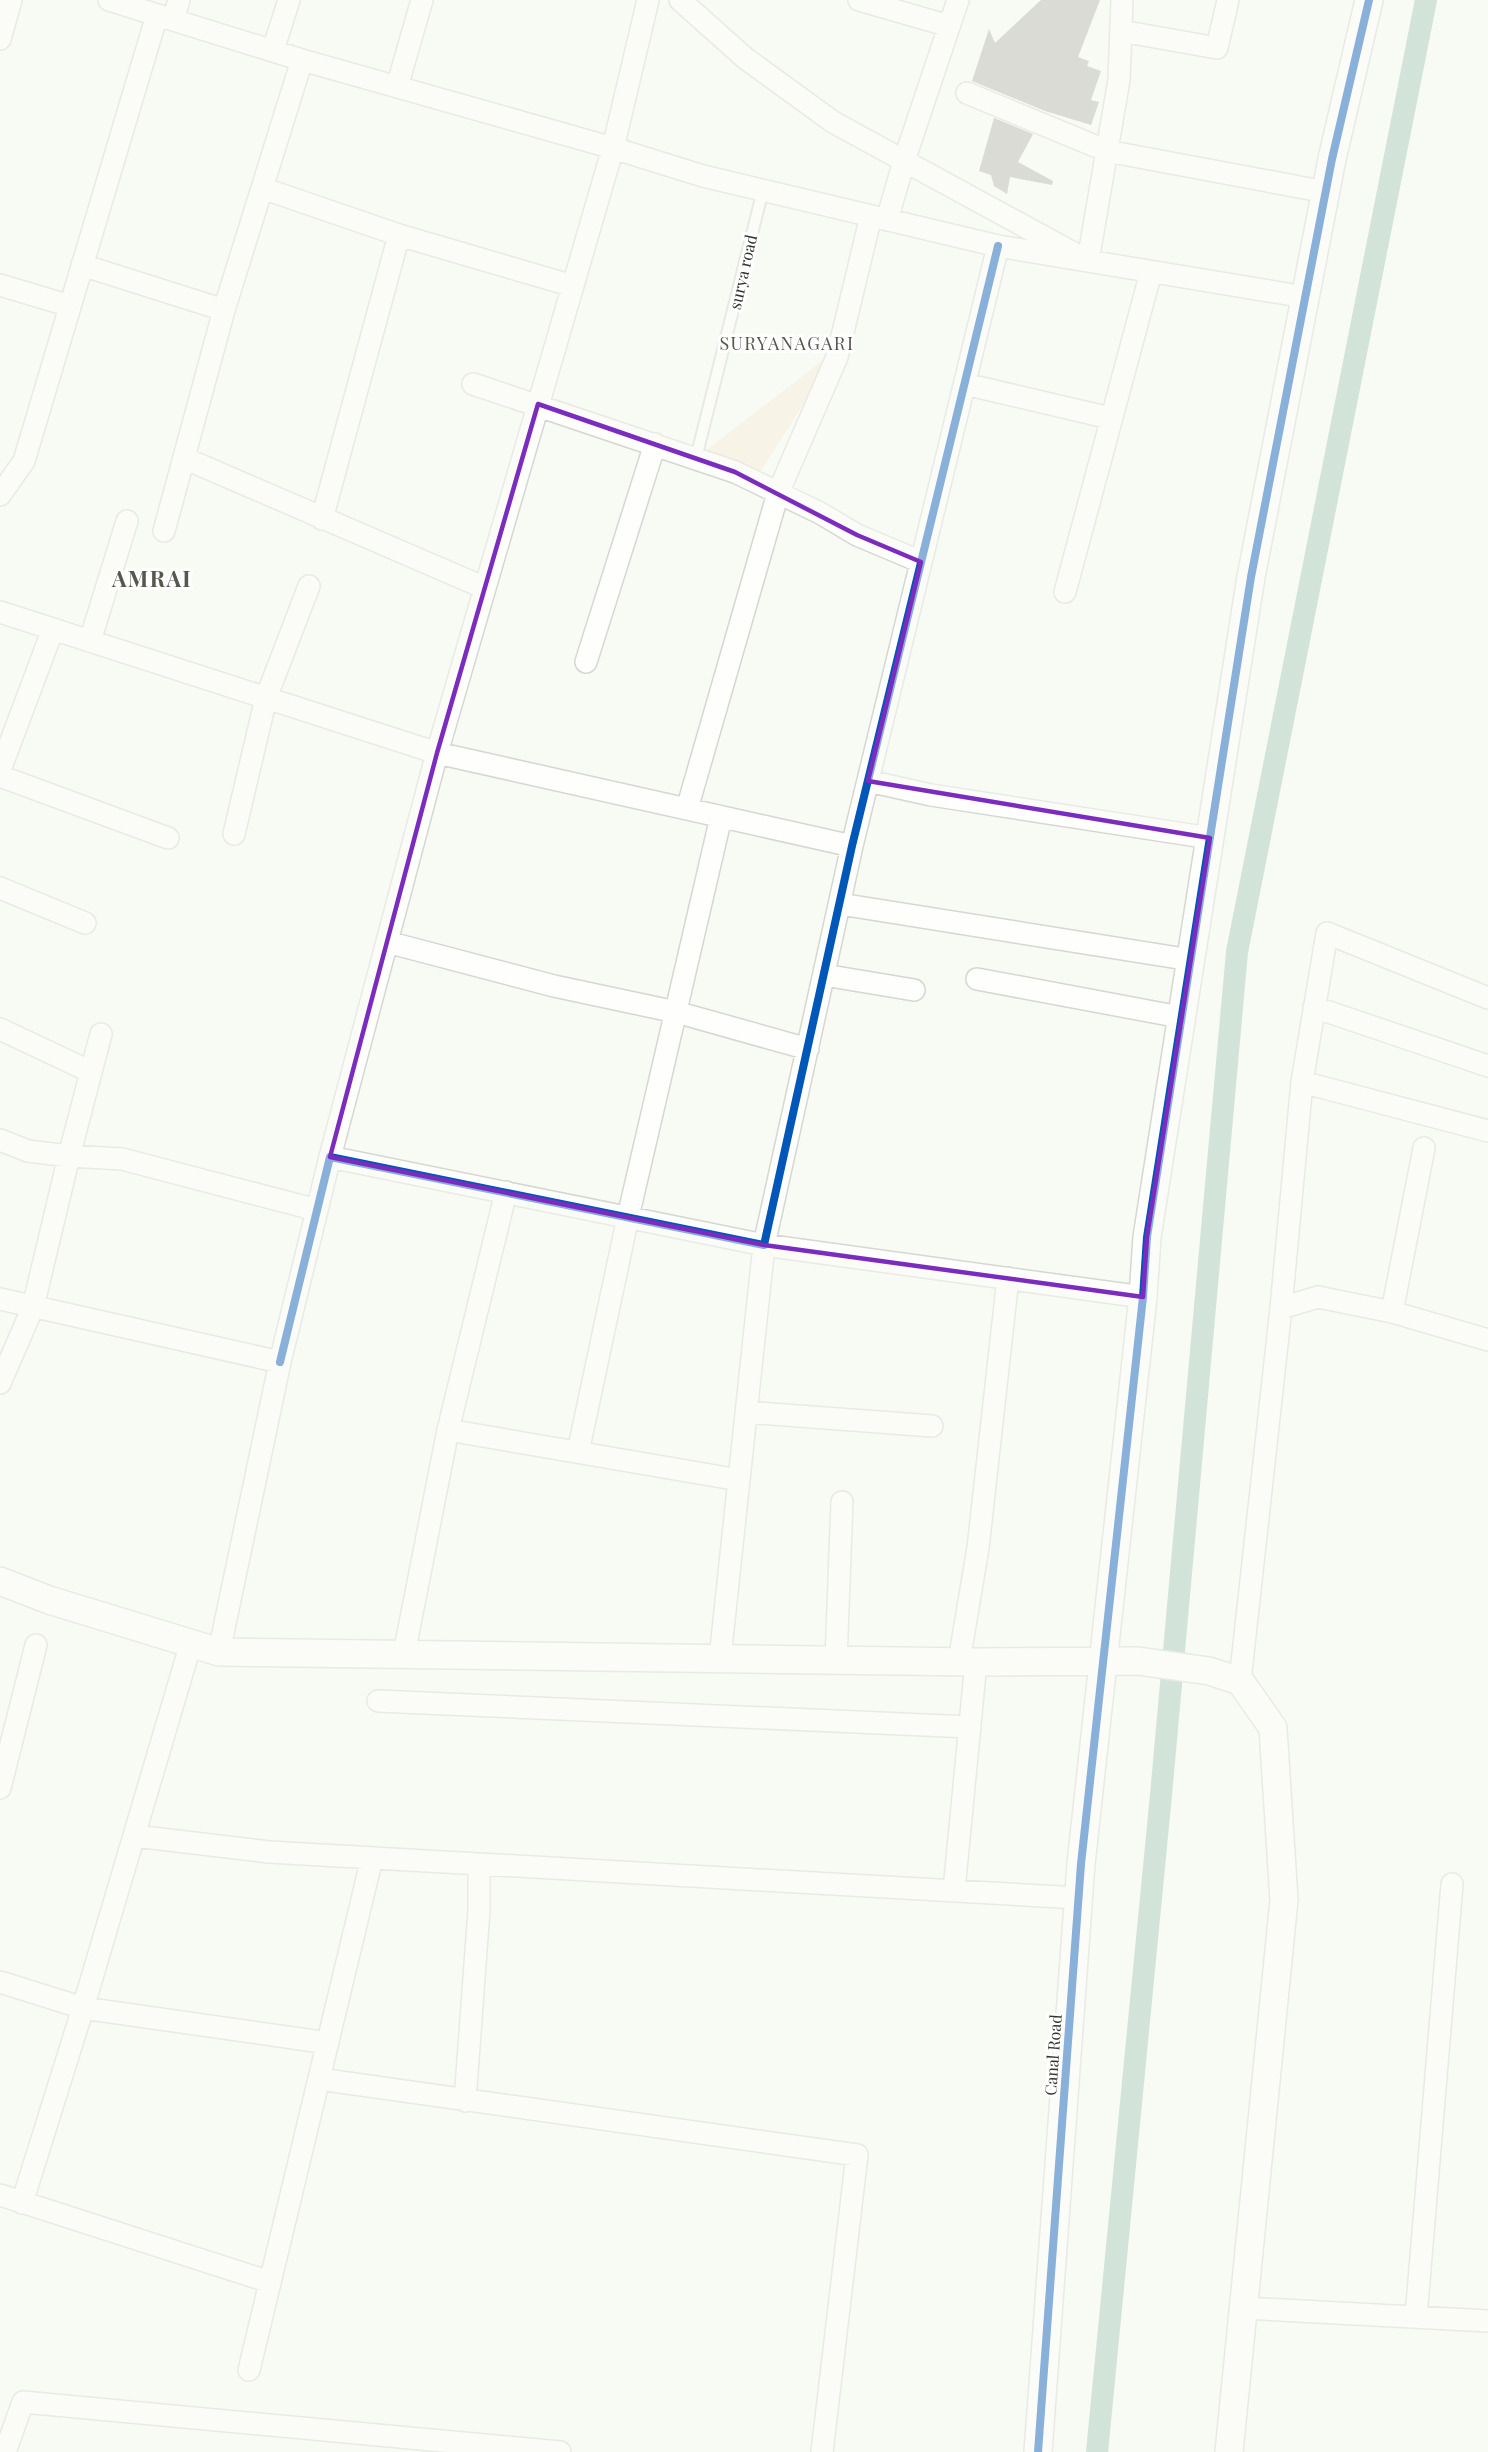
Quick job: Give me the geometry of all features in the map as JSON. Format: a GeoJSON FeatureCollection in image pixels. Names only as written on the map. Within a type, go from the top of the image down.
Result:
{"type":"FeatureCollection","features":[{"type":"Feature","properties":{"kind":"street"},"geometry":{"type":"LineString","coordinates":[[0,39],[11,0]]}},
{"type":"Feature","properties":{"kind":"street"},"geometry":{"type":"LineString","coordinates":[[109,0],[302,60],[613,148],[703,176],[998,246],[1305,297]]}},
{"type":"Feature","properties":{"kind":"street"},"geometry":{"type":"LineString","coordinates":[[0,495],[24,461],[82,265],[165,18],[179,0]]}},
{"type":"Feature","properties":{"kind":"street"},"geometry":{"type":"LineString","coordinates":[[273,50],[289,0]]}},
{"type":"Feature","properties":{"kind":"street"},"geometry":{"type":"LineString","coordinates":[[397,87],[422,0]]}},
{"type":"Feature","properties":{"kind":"street"},"geometry":{"type":"LineString","coordinates":[[219,1652],[280,1362],[330,1157],[436,753],[613,148],[648,0]]}},
{"type":"Feature","properties":{"kind":"street"},"geometry":{"type":"LineString","coordinates":[[680,0],[745,58],[832,122],[1088,261]]}},
{"type":"Feature","properties":{"kind":"street"},"geometry":{"type":"LineString","coordinates":[[858,0],[950,26]]}},
{"type":"Feature","properties":{"kind":"street"},"geometry":{"type":"LineString","coordinates":[[687,809],[778,492],[837,357],[879,218],[904,161],[958,0]]}},
{"type":"Feature","properties":{"kind":"street"},"geometry":{"type":"LineString","coordinates":[[1088,261],[1119,80],[1122,0]]}},
{"type":"Feature","properties":{"kind":"street"},"geometry":{"type":"LineString","coordinates":[[1121,31],[1217,48],[1228,0]]}},
{"type":"Feature","properties":{"kind":"street","name":"Canal Road"},"geometry":{"type":"LineString","coordinates":[[1038,2452],[1078,1898],[1143,1297],[1147,1237],[1251,577],[1326,192],[1369,0]]}},
{"type":"Feature","properties":{"kind":"street"},"geometry":{"type":"LineString","coordinates":[[164,531],[224,310],[302,60]]}},
{"type":"Feature","properties":{"kind":"street"},"geometry":{"type":"LineString","coordinates":[[967,93],[1107,151],[1326,192]]}},
{"type":"Feature","properties":{"kind":"street"},"geometry":{"type":"LineString","coordinates":[[262,188],[399,235],[573,286]]}},
{"type":"Feature","properties":{"kind":"street"},"geometry":{"type":"LineString","coordinates":[[322,519],[399,235]]}},
{"type":"Feature","properties":{"kind":"street"},"geometry":{"type":"LineString","coordinates":[[720,1658],[764,1245],[852,846],[998,246]]}},
{"type":"Feature","properties":{"kind":"street"},"geometry":{"type":"LineString","coordinates":[[82,265],[224,310]]}},
{"type":"Feature","properties":{"kind":"street"},"geometry":{"type":"LineString","coordinates":[[1065,592],[1151,272]]}},
{"type":"Feature","properties":{"kind":"street"},"geometry":{"type":"LineString","coordinates":[[0,285],[70,306]]}},
{"type":"Feature","properties":{"kind":"street"},"geometry":{"type":"LineString","coordinates":[[473,384],[735,472],[778,492],[857,535],[921,562]]}},
{"type":"Feature","properties":{"kind":"street"},"geometry":{"type":"LineString","coordinates":[[965,384],[1110,418]]}},
{"type":"Feature","properties":{"kind":"street"},"geometry":{"type":"LineString","coordinates":[[586,662],[655,444]]}},
{"type":"Feature","properties":{"kind":"street"},"geometry":{"type":"LineString","coordinates":[[184,458],[485,588]]}},
{"type":"Feature","properties":{"kind":"street"},"geometry":{"type":"LineString","coordinates":[[90,640],[127,521]]}},
{"type":"Feature","properties":{"kind":"street"},"geometry":{"type":"LineString","coordinates":[[234,834],[266,698],[309,586]]}},
{"type":"Feature","properties":{"kind":"street"},"geometry":{"type":"LineString","coordinates":[[0,612],[436,753],[852,846]]}},
{"type":"Feature","properties":{"kind":"street"},"geometry":{"type":"LineString","coordinates":[[0,770],[53,629]]}},
{"type":"Feature","properties":{"kind":"street"},"geometry":{"type":"LineString","coordinates":[[0,776],[168,838]]}},
{"type":"Feature","properties":{"kind":"street"},"geometry":{"type":"LineString","coordinates":[[868,781],[931,795],[1210,838]]}},
{"type":"Feature","properties":{"kind":"street"},"geometry":{"type":"LineString","coordinates":[[578,1452],[628,1217],[721,817]]}},
{"type":"Feature","properties":{"kind":"street"},"geometry":{"type":"LineString","coordinates":[[0,888],[85,923]]}},
{"type":"Feature","properties":{"kind":"street"},"geometry":{"type":"LineString","coordinates":[[840,904],[1191,960]]}},
{"type":"Feature","properties":{"kind":"street"},"geometry":{"type":"LineString","coordinates":[[1239,1681],[1281,1308],[1302,1082],[1327,933],[1488,998]]}},
{"type":"Feature","properties":{"kind":"street"},"geometry":{"type":"LineString","coordinates":[[387,942],[554,986],[676,1012],[807,1048]]}},
{"type":"Feature","properties":{"kind":"street"},"geometry":{"type":"LineString","coordinates":[[824,975],[914,990]]}},
{"type":"Feature","properties":{"kind":"street"},"geometry":{"type":"LineString","coordinates":[[977,979],[1180,1017]]}},
{"type":"Feature","properties":{"kind":"street"},"geometry":{"type":"LineString","coordinates":[[1314,1007],[1488,1066]]}},
{"type":"Feature","properties":{"kind":"street"},"geometry":{"type":"LineString","coordinates":[[0,1029],[91,1072]]}},
{"type":"Feature","properties":{"kind":"street"},"geometry":{"type":"LineString","coordinates":[[0,1383],[33,1307],[101,1034]]}},
{"type":"Feature","properties":{"kind":"street"},"geometry":{"type":"LineString","coordinates":[[1302,1082],[1488,1131]]}},
{"type":"Feature","properties":{"kind":"street"},"geometry":{"type":"LineString","coordinates":[[0,1140],[28,1151],[122,1159],[317,1210]]}},
{"type":"Feature","properties":{"kind":"street"},"geometry":{"type":"LineString","coordinates":[[1392,1312],[1424,1148]]}},
{"type":"Feature","properties":{"kind":"street"},"geometry":{"type":"LineString","coordinates":[[330,1157],[764,1245],[1143,1297]]}},
{"type":"Feature","properties":{"kind":"street"},"geometry":{"type":"LineString","coordinates":[[404,1654],[448,1430],[506,1192]]}},
{"type":"Feature","properties":{"kind":"street"},"geometry":{"type":"LineString","coordinates":[[954,1890],[970,1727],[967,1661],[1008,1278]]}},
{"type":"Feature","properties":{"kind":"street"},"geometry":{"type":"LineString","coordinates":[[1281,1308],[1318,1297],[1392,1312],[1488,1340]]}},
{"type":"Feature","properties":{"kind":"street"},"geometry":{"type":"LineString","coordinates":[[0,1299],[280,1362]]}},
{"type":"Feature","properties":{"kind":"street"},"geometry":{"type":"LineString","coordinates":[[746,1412],[932,1426]]}},
{"type":"Feature","properties":{"kind":"street"},"geometry":{"type":"LineString","coordinates":[[448,1430],[739,1479]]}},
{"type":"Feature","properties":{"kind":"street"},"geometry":{"type":"LineString","coordinates":[[836,1660],[842,1502]]}},
{"type":"Feature","properties":{"kind":"street"},"geometry":{"type":"LineString","coordinates":[[0,1581],[49,1600],[219,1652],[836,1660],[1102,1660],[1209,1671],[1239,1681],[1272,1728],[1284,1900],[1229,2452]]}},
{"type":"Feature","properties":{"kind":"street"},"geometry":{"type":"LineString","coordinates":[[22,2203],[135,1836],[191,1644]]}},
{"type":"Feature","properties":{"kind":"street"},"geometry":{"type":"LineString","coordinates":[[0,1788],[36,1645]]}},
{"type":"Feature","properties":{"kind":"street"},"geometry":{"type":"LineString","coordinates":[[378,1701],[970,1727]]}},
{"type":"Feature","properties":{"kind":"street"},"geometry":{"type":"LineString","coordinates":[[135,1836],[269,1852],[1078,1898]]}},
{"type":"Feature","properties":{"kind":"street"},"geometry":{"type":"LineString","coordinates":[[249,2370],[372,1858]]}},
{"type":"Feature","properties":{"kind":"street"},"geometry":{"type":"LineString","coordinates":[[465,2101],[479,1910],[479,1864]]}},
{"type":"Feature","properties":{"kind":"street"},"geometry":{"type":"LineString","coordinates":[[1416,2317],[1452,1884]]}},
{"type":"Feature","properties":{"kind":"street"},"geometry":{"type":"LineString","coordinates":[[0,1982],[83,2008],[328,2043]]}},
{"type":"Feature","properties":{"kind":"street"},"geometry":{"type":"LineString","coordinates":[[319,2079],[857,2155],[822,2452]]}},
{"type":"Feature","properties":{"kind":"street"},"geometry":{"type":"LineString","coordinates":[[0,2195],[270,2282]]}},
{"type":"Feature","properties":{"kind":"street"},"geometry":{"type":"LineString","coordinates":[[1244,2308],[1488,2321]]}},
{"type":"Feature","properties":{"kind":"street"},"geometry":{"type":"LineString","coordinates":[[5,2452],[23,2402],[560,2452]]}},
{"type":"Feature","properties":{"kind":"lane","name":"surya road"},"geometry":{"type":"LineString","coordinates":[[696,458],[763,190]]}},
{"type":"Feature","properties":{"kind":"highlighted area"},"geometry":{"type":"Polygon","coordinates":[[[538,404],[735,472],[857,535],[921,562],[868,781],[1210,838],[1147,1237],[1143,1297],[764,1245],[330,1157],[437,753],[538,404]]]}},
{"type":"Feature","properties":{"kind":"shaded area"},"geometry":{"type":"Polygon","coordinates":[[[839,348],[758,475],[696,458],[839,348]]]}},
{"type":"Feature","properties":{"kind":"building"},"geometry":{"type":"Polygon","coordinates":[[[1041,0],[1100,0],[1078,57],[1089,61],[1087,66],[1101,71],[1091,100],[1099,102],[1091,125],[1045,111],[972,81],[989,29],[995,43],[1041,0]]]}},
{"type":"Feature","properties":{"kind":"building"},"geometry":{"type":"Polygon","coordinates":[[[994,118],[1033,134],[1018,162],[1053,181],[1052,185],[1010,177],[1007,194],[994,186],[991,175],[979,171],[994,118]]]}},
{"type":"Feature","properties":{"kind":"waterway"},"geometry":{"type":"LineString","coordinates":[[1097,2452],[1161,1795],[1237,952],[1426,0]]}},
{"type":"Feature","properties":{"kind":"cycle path"},"geometry":{"type":"LineString","coordinates":[[1038,2452],[1081,1864],[1143,1297],[1147,1237],[1251,577],[1332,159],[1369,0]]}},
{"type":"Feature","properties":{"kind":"cycle path"},"geometry":{"type":"LineString","coordinates":[[280,1362],[330,1157],[764,1245],[852,846],[998,246]]}},
{"type":"Feature","properties":{"kind":"district","name":"SURYANAGARI"},"geometry":{"type":"Point","coordinates":[787,344]}},
{"type":"Feature","properties":{"kind":"district","name":"AMRAI"},"geometry":{"type":"Point","coordinates":[152,579]}}]}
